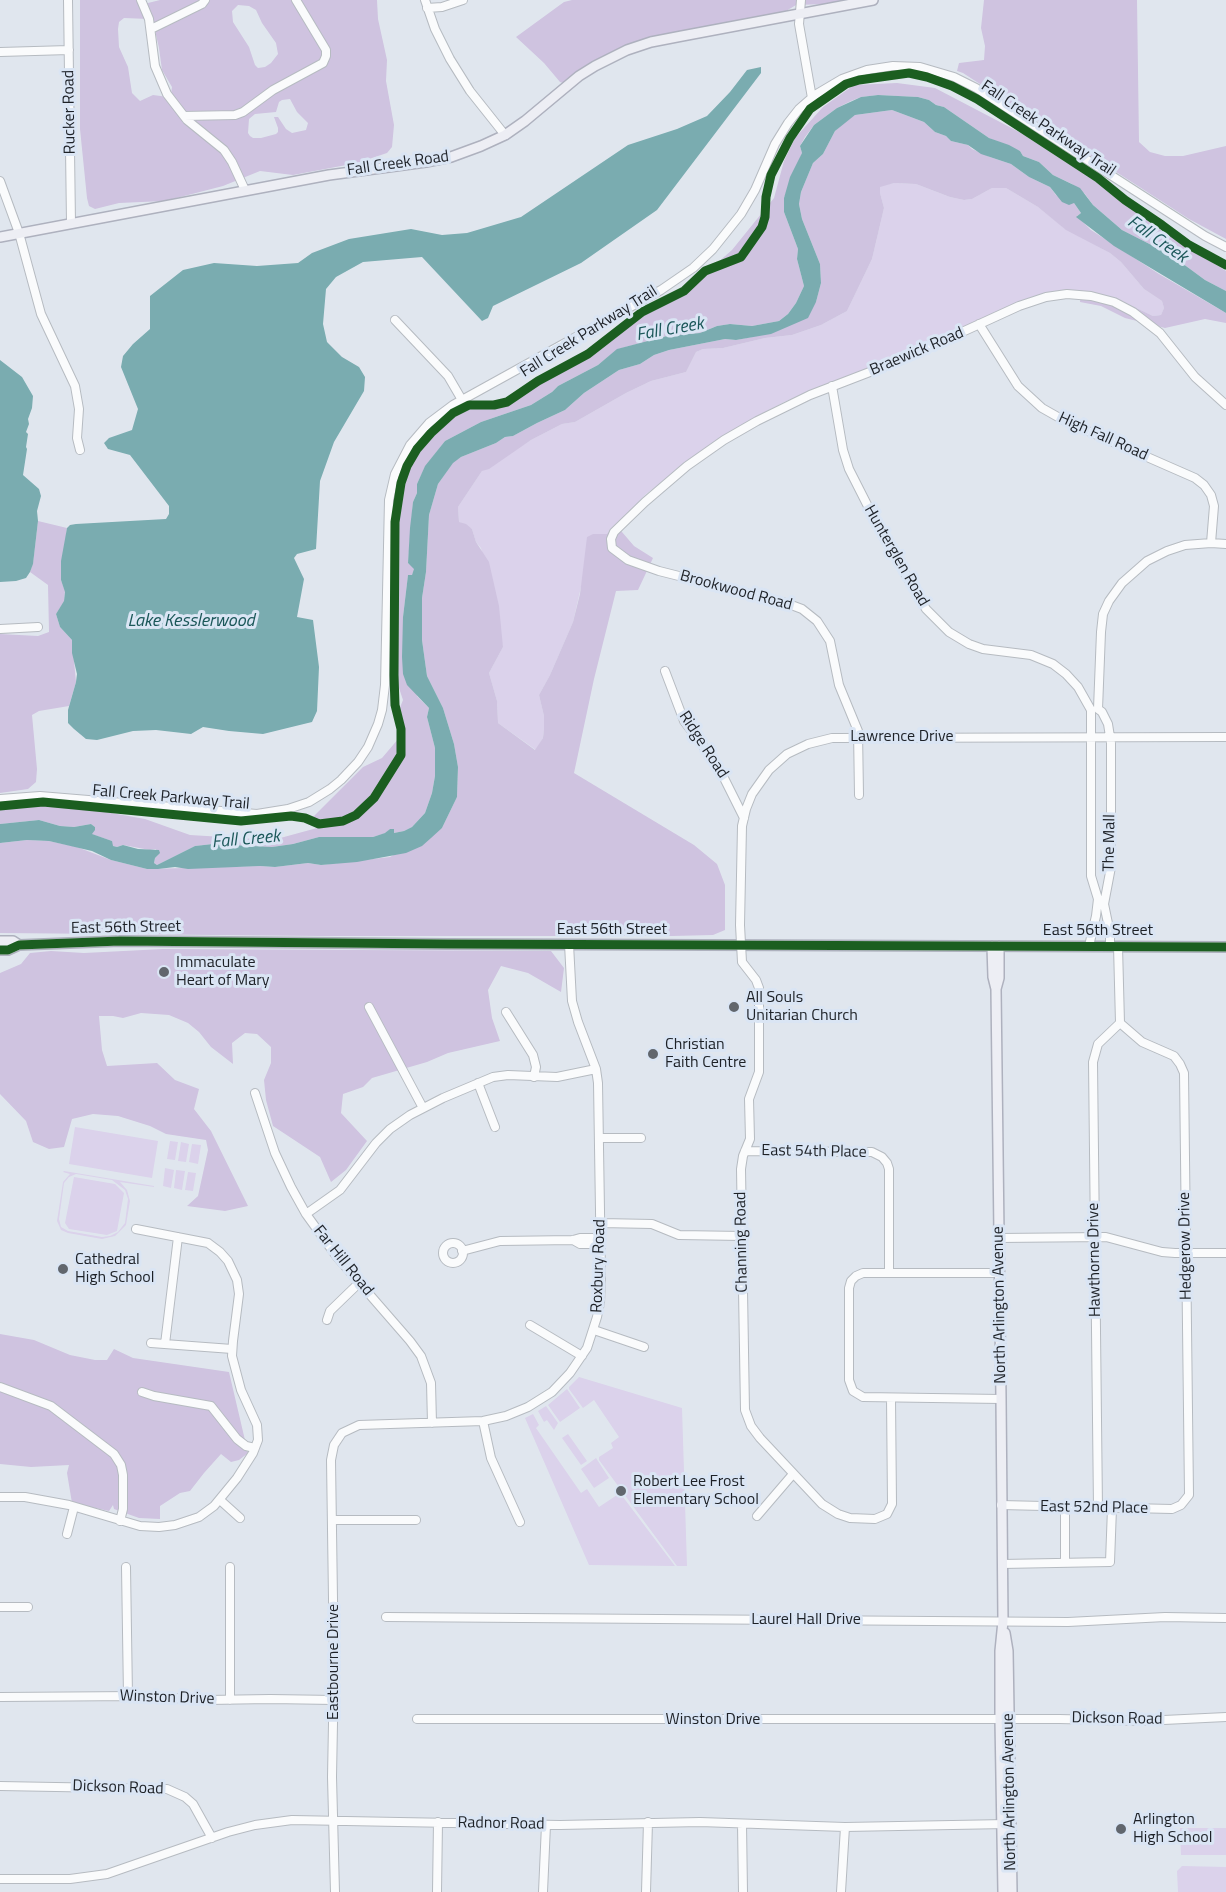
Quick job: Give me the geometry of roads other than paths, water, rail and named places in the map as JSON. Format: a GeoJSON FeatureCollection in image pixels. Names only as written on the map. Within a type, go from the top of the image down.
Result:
{"type":"FeatureCollection","features":[{"type":"Feature","properties":{"kind":"main road","name":"Fall Creek Road"},"geometry":{"type":"LineString","coordinates":[[0,237],[347,172],[438,160],[471,150],[504,135],[525,121],[579,76],[622,52],[661,40],[873,0]]}},
{"type":"Feature","properties":{"kind":"main road","name":"East 56th Street"},"geometry":{"type":"LineString","coordinates":[[0,941],[13,941],[19,945]]}},
{"type":"Feature","properties":{"kind":"main road","name":"East 56th Street"},"geometry":{"type":"LineString","coordinates":[[0,950],[8,950],[19,945],[120,941],[1226,946]]}},
{"type":"Feature","properties":{"kind":"main road","name":"North Arlington Avenue"},"geometry":{"type":"LineString","coordinates":[[995,946],[999,978],[996,989],[1003,1621],[1008,1651],[1004,1720],[1006,1824],[1003,1892]]}},
{"type":"Feature","properties":{"kind":"main road","name":"North Arlington Avenue"},"geometry":{"type":"LineString","coordinates":[[1006,1824],[1012,1892]]}},
{"type":"Feature","properties":{"kind":"street","name":"Rucker Road"},"geometry":{"type":"LineString","coordinates":[[68,0],[71,223]]}},
{"type":"Feature","properties":{"kind":"street"},"geometry":{"type":"LineString","coordinates":[[141,0],[151,29],[152,50],[158,75],[167,94],[184,116],[224,150],[245,190]]}},
{"type":"Feature","properties":{"kind":"street"},"geometry":{"type":"LineString","coordinates":[[151,29],[202,4],[205,0]]}},
{"type":"Feature","properties":{"kind":"street"},"geometry":{"type":"LineString","coordinates":[[184,116],[235,115],[243,112],[273,90],[322,64],[326,59],[326,49],[296,0]]}},
{"type":"Feature","properties":{"kind":"street"},"geometry":{"type":"LineString","coordinates":[[426,4],[442,7],[463,0]]}},
{"type":"Feature","properties":{"kind":"street"},"geometry":{"type":"LineString","coordinates":[[801,0],[798,24],[812,98]]}},
{"type":"Feature","properties":{"kind":"street"},"geometry":{"type":"LineString","coordinates":[[426,4],[442,44],[459,75],[504,135]]}},
{"type":"Feature","properties":{"kind":"street"},"geometry":{"type":"LineString","coordinates":[[0,52],[69,50]]}},
{"type":"Feature","properties":{"kind":"street"},"geometry":{"type":"LineString","coordinates":[[0,799],[40,796],[242,813],[267,813],[309,802],[344,778],[358,762],[371,741],[384,699],[388,509],[394,479],[403,457],[419,434],[439,414],[661,290],[698,264],[737,220],[755,190],[781,133],[795,114],[812,98],[842,79],[876,68],[907,66],[949,75],[976,88],[1205,236],[1226,247]]}},
{"type":"Feature","properties":{"kind":"street"},"geometry":{"type":"LineString","coordinates":[[0,180],[19,233],[41,314],[76,388],[79,409],[77,438],[80,450]]}},
{"type":"Feature","properties":{"kind":"street","name":"Braewick Road"},"geometry":{"type":"LineString","coordinates":[[611,539],[614,532],[687,466],[724,440],[773,412],[832,386],[901,360],[1028,302],[1046,297],[1082,295],[1109,301],[1133,312],[1154,328],[1195,377],[1226,405]]}},
{"type":"Feature","properties":{"kind":"street"},"geometry":{"type":"LineString","coordinates":[[395,320],[448,376],[462,400]]}},
{"type":"Feature","properties":{"kind":"street","name":"High Fall Road"},"geometry":{"type":"LineString","coordinates":[[979,324],[1018,386],[1042,408],[1060,420],[1195,478],[1204,485],[1211,495],[1214,506],[1211,543]]}},
{"type":"Feature","properties":{"kind":"street","name":"Hunterglen Road"},"geometry":{"type":"LineString","coordinates":[[832,386],[843,450],[849,469],[883,536],[926,609],[949,632],[973,646],[1031,655],[1053,664],[1073,681],[1095,710],[1107,720],[1111,737]]}},
{"type":"Feature","properties":{"kind":"street","name":"Brookwood Road"},"geometry":{"type":"LineString","coordinates":[[611,539],[612,548],[616,552],[648,568],[786,603],[808,613],[819,623],[830,641],[839,685],[858,728],[859,795]]}},
{"type":"Feature","properties":{"kind":"street"},"geometry":{"type":"LineString","coordinates":[[1091,738],[1101,624],[1113,594],[1132,572],[1162,553],[1185,545],[1226,544]]}},
{"type":"Feature","properties":{"kind":"street"},"geometry":{"type":"LineString","coordinates":[[0,629],[38,627]]}},
{"type":"Feature","properties":{"kind":"street","name":"Ridge Road"},"geometry":{"type":"LineString","coordinates":[[665,671],[684,721],[718,766],[744,818]]}},
{"type":"Feature","properties":{"kind":"street","name":"The Mall"},"geometry":{"type":"LineString","coordinates":[[1089,946],[1111,867],[1111,737]]}},
{"type":"Feature","properties":{"kind":"street","name":"Lawrence Drive"},"geometry":{"type":"LineString","coordinates":[[741,945],[741,839],[749,800],[758,783],[769,770],[787,754],[804,745],[825,739],[858,738],[1226,737]]}},
{"type":"Feature","properties":{"kind":"street","name":"The Mall"},"geometry":{"type":"LineString","coordinates":[[1091,738],[1091,876],[1114,946],[1120,1023]]}},
{"type":"Feature","properties":{"kind":"street"},"geometry":{"type":"LineString","coordinates":[[1096,916],[1105,916]]}},
{"type":"Feature","properties":{"kind":"street","name":"Roxbury Road"},"geometry":{"type":"LineString","coordinates":[[341,1435],[352,1427],[364,1424],[483,1421],[506,1416],[534,1404],[559,1385],[582,1356],[594,1330],[600,1303],[598,1083],[596,1069],[574,1010],[570,989],[569,944]]}},
{"type":"Feature","properties":{"kind":"street","name":"Channing Road"},"geometry":{"type":"LineString","coordinates":[[741,945],[742,962],[756,980],[759,988],[759,1070],[749,1099],[750,1139],[741,1169],[745,1410],[755,1432],[826,1506],[850,1518],[875,1520],[888,1513],[892,1504],[891,1398]]}},
{"type":"Feature","properties":{"kind":"street"},"geometry":{"type":"LineString","coordinates":[[369,1007],[423,1108]]}},
{"type":"Feature","properties":{"kind":"street"},"geometry":{"type":"LineString","coordinates":[[506,1012],[533,1055],[536,1067],[534,1077]]}},
{"type":"Feature","properties":{"kind":"street","name":"Hawthorne Drive"},"geometry":{"type":"LineString","coordinates":[[1098,1508],[1093,1062],[1098,1044],[1120,1023]]}},
{"type":"Feature","properties":{"kind":"street","name":"Hedgerow Drive"},"geometry":{"type":"LineString","coordinates":[[1120,1023],[1142,1042],[1174,1056],[1183,1071],[1190,1490],[1186,1502]]}},
{"type":"Feature","properties":{"kind":"street"},"geometry":{"type":"LineString","coordinates":[[306,1214],[340,1190],[386,1132],[401,1120],[423,1108],[493,1077],[508,1075],[562,1077],[596,1069]]}},
{"type":"Feature","properties":{"kind":"street"},"geometry":{"type":"LineString","coordinates":[[478,1083],[495,1126]]}},
{"type":"Feature","properties":{"kind":"street","name":"Far Hill Road"},"geometry":{"type":"LineString","coordinates":[[255,1093],[275,1153],[306,1214],[359,1283],[421,1356],[430,1383],[432,1423]]}},
{"type":"Feature","properties":{"kind":"street"},"geometry":{"type":"LineString","coordinates":[[599,1138],[641,1138]]}},
{"type":"Feature","properties":{"kind":"street","name":"East 54th Place"},"geometry":{"type":"LineString","coordinates":[[745,1151],[872,1152],[882,1157],[889,1169],[889,1273]]}},
{"type":"Feature","properties":{"kind":"street"},"geometry":{"type":"LineString","coordinates":[[601,1223],[652,1224],[679,1235],[742,1236]]}},
{"type":"Feature","properties":{"kind":"street"},"geometry":{"type":"LineString","coordinates":[[0,1497],[25,1497],[74,1507],[147,1527],[175,1525],[204,1514],[220,1500],[237,1478],[255,1448],[258,1440],[257,1425],[239,1383],[232,1349],[240,1299],[234,1273],[226,1259],[208,1244],[136,1229]]}},
{"type":"Feature","properties":{"kind":"street"},"geometry":{"type":"LineString","coordinates":[[165,1344],[178,1237]]}},
{"type":"Feature","properties":{"kind":"street"},"geometry":{"type":"LineString","coordinates":[[462,1251],[500,1241],[580,1238],[601,1241]]}},
{"type":"Feature","properties":{"kind":"street"},"geometry":{"type":"LineString","coordinates":[[999,1238],[1113,1238],[1162,1251],[1226,1253]]}},
{"type":"Feature","properties":{"kind":"street"},"geometry":{"type":"LineString","coordinates":[[999,1273],[863,1273],[853,1279],[849,1290],[849,1380],[854,1392],[863,1397],[1001,1399]]}},
{"type":"Feature","properties":{"kind":"street"},"geometry":{"type":"LineString","coordinates":[[327,1320],[330,1311],[359,1283]]}},
{"type":"Feature","properties":{"kind":"street"},"geometry":{"type":"LineString","coordinates":[[531,1325],[582,1356]]}},
{"type":"Feature","properties":{"kind":"street"},"geometry":{"type":"LineString","coordinates":[[594,1330],[644,1347]]}},
{"type":"Feature","properties":{"kind":"street"},"geometry":{"type":"LineString","coordinates":[[151,1343],[232,1349]]}},
{"type":"Feature","properties":{"kind":"street"},"geometry":{"type":"LineString","coordinates":[[0,1387],[51,1406],[114,1454],[121,1465],[123,1475],[123,1509],[120,1521]]}},
{"type":"Feature","properties":{"kind":"street"},"geometry":{"type":"LineString","coordinates":[[142,1392],[211,1406],[240,1443],[255,1448]]}},
{"type":"Feature","properties":{"kind":"street"},"geometry":{"type":"LineString","coordinates":[[483,1421],[491,1458],[520,1522]]}},
{"type":"Feature","properties":{"kind":"street","name":"Eastbourne Drive"},"geometry":{"type":"LineString","coordinates":[[335,1892],[332,1777],[334,1700],[331,1457],[334,1445],[341,1435]]}},
{"type":"Feature","properties":{"kind":"street"},"geometry":{"type":"LineString","coordinates":[[757,1516],[793,1474]]}},
{"type":"Feature","properties":{"kind":"street"},"geometry":{"type":"LineString","coordinates":[[220,1500],[240,1518]]}},
{"type":"Feature","properties":{"kind":"street","name":"East 52nd Place"},"geometry":{"type":"LineString","coordinates":[[1001,1505],[1172,1509],[1186,1502]]}},
{"type":"Feature","properties":{"kind":"street"},"geometry":{"type":"LineString","coordinates":[[67,1534],[74,1507]]}},
{"type":"Feature","properties":{"kind":"street"},"geometry":{"type":"LineString","coordinates":[[1065,1507],[1065,1562]]}},
{"type":"Feature","properties":{"kind":"street"},"geometry":{"type":"LineString","coordinates":[[1002,1564],[1110,1562],[1112,1508]]}},
{"type":"Feature","properties":{"kind":"street"},"geometry":{"type":"LineString","coordinates":[[332,1520],[416,1520]]}},
{"type":"Feature","properties":{"kind":"street"},"geometry":{"type":"LineString","coordinates":[[126,1567],[128,1696]]}},
{"type":"Feature","properties":{"kind":"street"},"geometry":{"type":"LineString","coordinates":[[230,1567],[230,1700]]}},
{"type":"Feature","properties":{"kind":"street"},"geometry":{"type":"LineString","coordinates":[[0,1607],[28,1607]]}},
{"type":"Feature","properties":{"kind":"street","name":"Laurel Hall Drive"},"geometry":{"type":"LineString","coordinates":[[386,1617],[1086,1622],[1166,1617],[1226,1618]]}},
{"type":"Feature","properties":{"kind":"street","name":"Winston Drive"},"geometry":{"type":"LineString","coordinates":[[0,1697],[128,1696],[230,1700],[334,1700]]}},
{"type":"Feature","properties":{"kind":"street","name":"Dickson Road"},"geometry":{"type":"LineString","coordinates":[[1004,1720],[1172,1720],[1226,1717]]}},
{"type":"Feature","properties":{"kind":"street","name":"Winston Drive"},"geometry":{"type":"LineString","coordinates":[[417,1719],[1004,1720]]}},
{"type":"Feature","properties":{"kind":"street","name":"Dickson Road"},"geometry":{"type":"LineString","coordinates":[[0,1786],[167,1789],[185,1797],[193,1804],[212,1838]]}},
{"type":"Feature","properties":{"kind":"street","name":"Radnor Road"},"geometry":{"type":"LineString","coordinates":[[0,1879],[70,1879],[98,1876],[135,1866],[248,1827],[278,1821],[333,1820],[546,1825],[648,1822],[845,1827],[1006,1824]]}},
{"type":"Feature","properties":{"kind":"street"},"geometry":{"type":"LineString","coordinates":[[437,1892],[438,1822]]}},
{"type":"Feature","properties":{"kind":"street"},"geometry":{"type":"LineString","coordinates":[[646,1892],[648,1822]]}},
{"type":"Feature","properties":{"kind":"street"},"geometry":{"type":"LineString","coordinates":[[742,1824],[743,1892]]}},
{"type":"Feature","properties":{"kind":"street"},"geometry":{"type":"LineString","coordinates":[[543,1892],[546,1825]]}},
{"type":"Feature","properties":{"kind":"street"},"geometry":{"type":"LineString","coordinates":[[842,1892],[845,1827]]}},
{"type":"Feature","properties":{"kind":"water","name":"Lake Kesslerwood"},"geometry":{"type":"Polygon","coordinates":[[[761,67],[761,73],[657,210],[581,263],[493,306],[488,318],[482,321],[422,257],[363,262],[336,277],[326,289],[323,324],[327,342],[342,357],[359,367],[365,377],[364,391],[334,442],[320,481],[316,549],[297,554],[294,558],[304,579],[297,617],[313,620],[319,667],[317,711],[312,722],[263,734],[203,727],[191,734],[156,730],[133,731],[97,740],[86,739],[68,723],[68,710],[77,674],[72,653],[72,640],[60,627],[56,614],[64,601],[61,561],[67,528],[76,524],[166,519],[169,514],[169,506],[130,455],[108,449],[104,443],[109,438],[132,430],[138,409],[121,367],[123,356],[150,329],[150,296],[183,270],[214,263],[257,266],[298,263],[312,253],[349,239],[411,229],[442,235],[467,233],[521,217],[628,145],[677,129],[707,116],[747,70],[761,67]]]}},
{"type":"Feature","properties":{"kind":"water","name":"Fall Creek"},"geometry":{"type":"Polygon","coordinates":[[[878,95],[918,97],[929,100],[944,107],[989,138],[1009,145],[1020,151],[1023,156],[1039,162],[1053,175],[1080,188],[1093,205],[1122,230],[1171,255],[1205,280],[1226,291],[1226,313],[1114,246],[1076,217],[1081,213],[1074,203],[1069,205],[1062,202],[1050,187],[1029,177],[1011,164],[981,154],[968,145],[951,141],[946,136],[935,132],[924,122],[892,110],[855,115],[835,131],[823,154],[813,163],[801,192],[799,204],[802,219],[820,264],[821,283],[816,302],[808,318],[771,334],[736,340],[725,339],[669,350],[654,355],[640,364],[619,370],[584,393],[565,410],[513,436],[505,437],[461,457],[453,463],[438,484],[429,515],[426,572],[422,598],[422,640],[427,676],[443,708],[454,744],[458,767],[457,797],[442,828],[422,846],[406,853],[357,862],[321,865],[308,863],[275,867],[147,869],[111,860],[92,851],[49,841],[27,840],[0,843],[0,824],[39,820],[60,826],[74,827],[91,824],[95,827],[92,834],[112,841],[113,846],[123,845],[138,849],[159,850],[160,853],[154,863],[157,865],[195,846],[213,844],[272,847],[319,837],[373,837],[390,829],[394,829],[394,833],[412,827],[425,813],[435,776],[435,748],[427,717],[429,708],[407,685],[403,674],[402,657],[403,617],[408,575],[412,575],[414,569],[408,563],[413,502],[417,493],[417,484],[425,466],[445,441],[481,422],[531,405],[558,386],[598,365],[617,349],[667,336],[700,333],[717,326],[730,324],[752,326],[779,321],[788,314],[804,286],[797,259],[798,249],[784,212],[784,198],[790,177],[802,153],[800,146],[814,125],[837,108],[861,97],[878,95]]]}},
{"type":"Feature","properties":{"kind":"water"},"geometry":{"type":"Polygon","coordinates":[[[0,360],[22,377],[33,396],[26,432],[28,434],[27,449],[23,475],[39,489],[41,496],[37,511],[33,564],[30,572],[26,578],[0,582],[0,360]]]}},
{"type":"Feature","properties":{"kind":"place","name":"Immaculate Heart of Mary"},"geometry":{"type":"Point","coordinates":[164,972]}},
{"type":"Feature","properties":{"kind":"place","name":"All Souls Unitarian Church"},"geometry":{"type":"Point","coordinates":[734,1007]}},
{"type":"Feature","properties":{"kind":"place","name":"Christian Faith Centre"},"geometry":{"type":"Point","coordinates":[653,1054]}},
{"type":"Feature","properties":{"kind":"place","name":"Cathedral High School"},"geometry":{"type":"Point","coordinates":[63,1269]}},
{"type":"Feature","properties":{"kind":"place","name":"Robert Lee Frost Elementary School"},"geometry":{"type":"Point","coordinates":[621,1491]}},
{"type":"Feature","properties":{"kind":"place","name":"Arlington High School"},"geometry":{"type":"Point","coordinates":[1121,1829]}}]}
